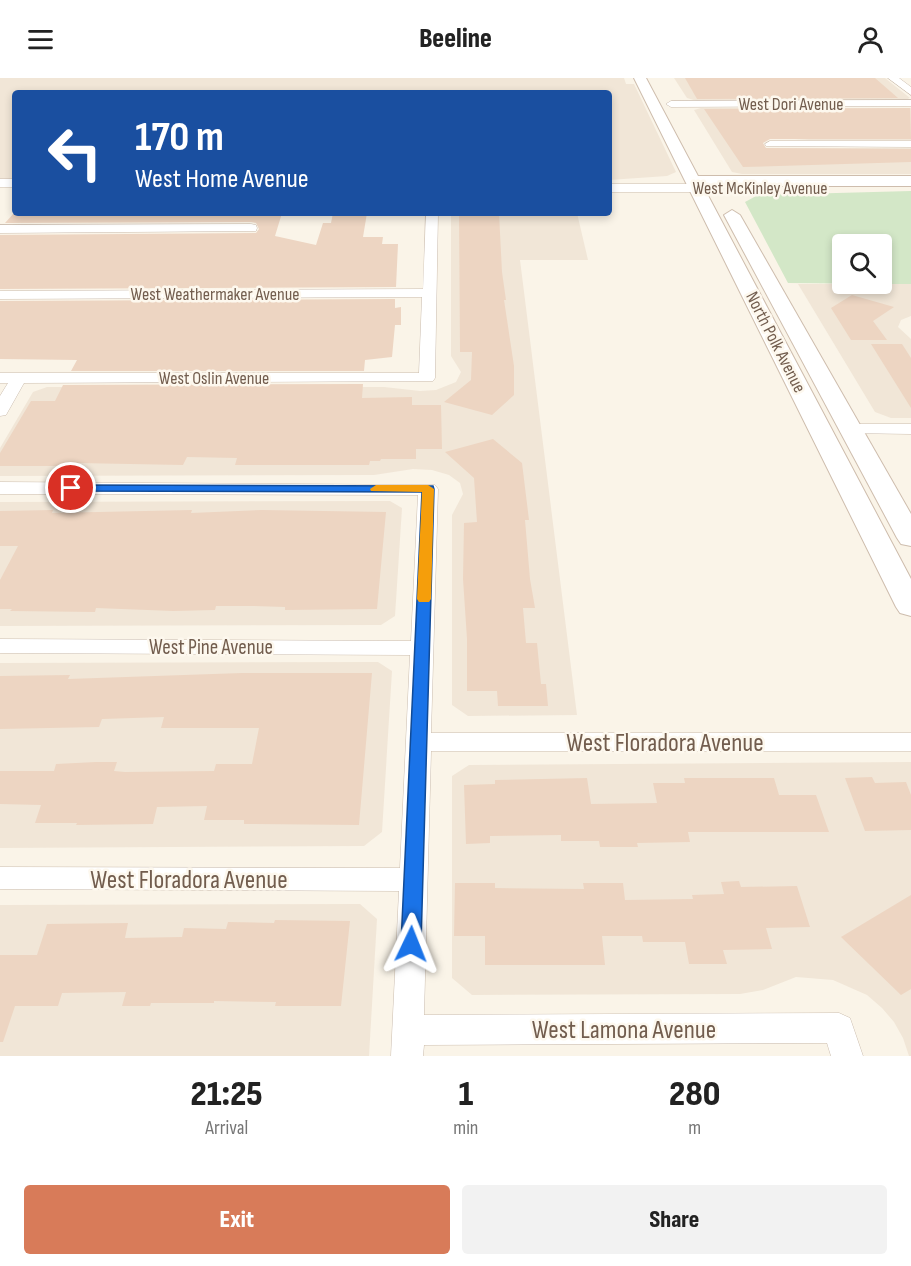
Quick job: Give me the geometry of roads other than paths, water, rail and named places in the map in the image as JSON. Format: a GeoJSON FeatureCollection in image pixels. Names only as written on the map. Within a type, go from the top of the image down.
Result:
{"type":"FeatureCollection","features":[{"type":"Feature","properties":{"kind":"main road","name":"North Polk Avenue"},"geometry":{"type":"LineString","coordinates":[[640,78],[852,429],[911,538]]}},
{"type":"Feature","properties":{"kind":"main road","name":"North Polk Avenue"},"geometry":{"type":"LineString","coordinates":[[657,78],[671,104],[778,346],[911,608]]}},
{"type":"Feature","properties":{"kind":"main road","name":"West McKinley Avenue"},"geometry":{"type":"LineString","coordinates":[[706,185],[911,181]]}},
{"type":"Feature","properties":{"kind":"main road","name":"West McKinley Avenue"},"geometry":{"type":"LineString","coordinates":[[706,185],[911,187]]}},
{"type":"Feature","properties":{"kind":"main road"},"geometry":{"type":"LineString","coordinates":[[778,346],[794,355],[826,417],[852,429]]}},
{"type":"Feature","properties":{"kind":"street"},"geometry":{"type":"LineString","coordinates":[[893,78],[911,92]]}},
{"type":"Feature","properties":{"kind":"street","name":"West Dori Avenue"},"geometry":{"type":"LineString","coordinates":[[671,104],[911,103]]}},
{"type":"Feature","properties":{"kind":"street"},"geometry":{"type":"LineString","coordinates":[[770,144],[911,144]]}},
{"type":"Feature","properties":{"kind":"street","name":"West McKinley Avenue"},"geometry":{"type":"LineString","coordinates":[[612,183],[706,185]]}},
{"type":"Feature","properties":{"kind":"street"},"geometry":{"type":"LineString","coordinates":[[430,293],[432,216]]}},
{"type":"Feature","properties":{"kind":"street"},"geometry":{"type":"LineString","coordinates":[[0,229],[251,228]]}},
{"type":"Feature","properties":{"kind":"street","name":"West Weathermaker Avenue"},"geometry":{"type":"LineString","coordinates":[[0,295],[430,293]]}},
{"type":"Feature","properties":{"kind":"street","name":"West Oslin Avenue"},"geometry":{"type":"LineString","coordinates":[[0,378],[428,378],[430,293]]}},
{"type":"Feature","properties":{"kind":"street"},"geometry":{"type":"LineString","coordinates":[[0,411],[20,378]]}},
{"type":"Feature","properties":{"kind":"street"},"geometry":{"type":"LineString","coordinates":[[852,429],[911,429]]}},
{"type":"Feature","properties":{"kind":"street"},"geometry":{"type":"LineString","coordinates":[[0,488],[428,489],[408,1043]]}},
{"type":"Feature","properties":{"kind":"street","name":"West Pine Avenue"},"geometry":{"type":"LineString","coordinates":[[0,646],[422,648]]}},
{"type":"Feature","properties":{"kind":"street","name":"West Floradora Avenue"},"geometry":{"type":"LineString","coordinates":[[419,742],[911,742]]}},
{"type":"Feature","properties":{"kind":"street","name":"West Floradora Avenue"},"geometry":{"type":"LineString","coordinates":[[0,878],[414,880]]}},
{"type":"Feature","properties":{"kind":"street","name":"West Lamona Avenue"},"geometry":{"type":"LineString","coordinates":[[408,1043],[843,1042]]}}]}
